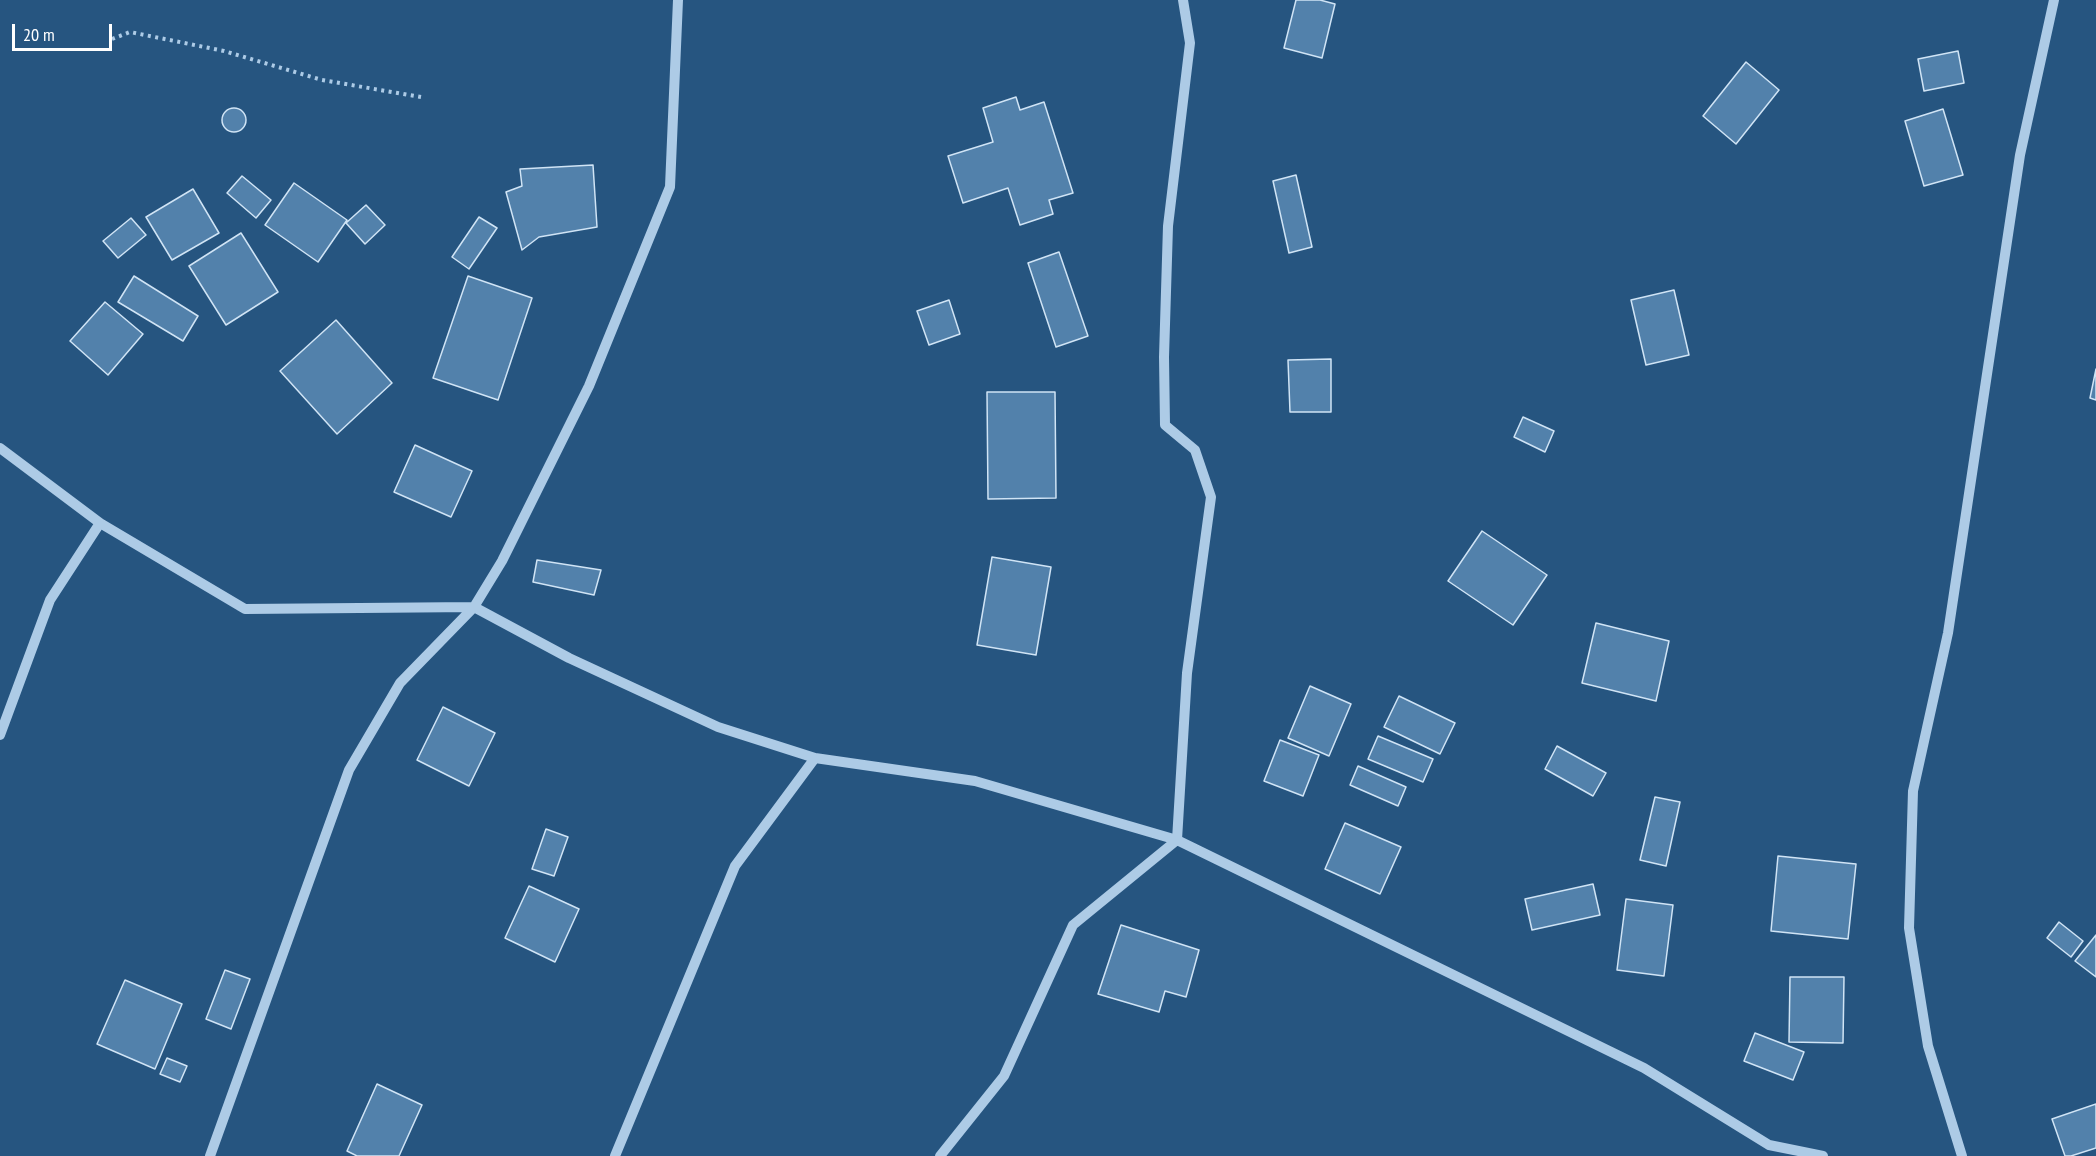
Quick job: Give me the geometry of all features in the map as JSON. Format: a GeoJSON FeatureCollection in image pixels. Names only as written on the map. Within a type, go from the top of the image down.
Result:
{"type":"FeatureCollection","features":[{"type":"Feature","properties":{"kind":"street"},"geometry":{"type":"LineString","coordinates":[[210,1156],[349,770],[400,683],[474,607],[502,561],[589,386],[670,187],[678,0]]}},
{"type":"Feature","properties":{"kind":"street"},"geometry":{"type":"LineString","coordinates":[[940,1156],[1004,1076],[1073,925],[1177,840],[1187,673],[1211,497],[1195,450],[1166,425],[1164,357],[1168,226],[1190,43],[1183,0]]}},
{"type":"Feature","properties":{"kind":"street"},"geometry":{"type":"LineString","coordinates":[[1962,1156],[1928,1046],[1909,928],[1913,791],[1947,633],[2020,155],[2054,0]]}},
{"type":"Feature","properties":{"kind":"street"},"geometry":{"type":"LineString","coordinates":[[0,448],[100,523],[245,609],[474,607],[569,658],[718,727],[815,758],[975,781],[1177,840],[1644,1068],[1769,1145],[1823,1156]]}},
{"type":"Feature","properties":{"kind":"street"},"geometry":{"type":"LineString","coordinates":[[0,735],[50,600],[100,523]]}},
{"type":"Feature","properties":{"kind":"street"},"geometry":{"type":"LineString","coordinates":[[615,1156],[735,866],[815,758]]}},
{"type":"Feature","properties":{"kind":"path"},"geometry":{"type":"LineString","coordinates":[[112,39],[130,32],[224,51],[322,80],[421,97]]}},
{"type":"Feature","properties":{"kind":"building"},"geometry":{"type":"Polygon","coordinates":[[[1296,0],[1320,0],[1335,4],[1322,58],[1284,48],[1296,0]]]}},
{"type":"Feature","properties":{"kind":"building"},"geometry":{"type":"Polygon","coordinates":[[[1958,51],[1964,83],[1924,91],[1918,59],[1958,51]]]}},
{"type":"Feature","properties":{"kind":"building"},"geometry":{"type":"Polygon","coordinates":[[[1746,62],[1779,90],[1736,144],[1703,116],[1746,62]]]}},
{"type":"Feature","properties":{"kind":"building"},"geometry":{"type":"Polygon","coordinates":[[[1016,97],[1020,110],[1044,102],[1073,193],[1049,200],[1053,214],[1020,225],[1008,188],[963,203],[948,156],[993,142],[983,108],[1016,97]]]}},
{"type":"Feature","properties":{"kind":"building"},"geometry":{"type":"Polygon","coordinates":[[[234,108],[242,112],[246,120],[242,128],[234,132],[226,128],[222,120],[226,112],[234,108]]]}},
{"type":"Feature","properties":{"kind":"building"},"geometry":{"type":"Polygon","coordinates":[[[1943,109],[1963,175],[1924,186],[1905,121],[1943,109]]]}},
{"type":"Feature","properties":{"kind":"building"},"geometry":{"type":"Polygon","coordinates":[[[593,165],[597,227],[539,237],[522,250],[506,192],[522,186],[520,169],[593,165]]]}},
{"type":"Feature","properties":{"kind":"building"},"geometry":{"type":"Polygon","coordinates":[[[1296,175],[1312,247],[1289,253],[1273,181],[1296,175]]]}},
{"type":"Feature","properties":{"kind":"building"},"geometry":{"type":"Polygon","coordinates":[[[242,176],[271,200],[256,218],[227,193],[242,176]]]}},
{"type":"Feature","properties":{"kind":"building"},"geometry":{"type":"Polygon","coordinates":[[[294,183],[347,220],[318,262],[265,225],[294,183]]]}},
{"type":"Feature","properties":{"kind":"building"},"geometry":{"type":"Polygon","coordinates":[[[193,189],[219,233],[172,260],[146,217],[193,189]]]}},
{"type":"Feature","properties":{"kind":"building"},"geometry":{"type":"Polygon","coordinates":[[[366,205],[385,225],[365,244],[346,223],[366,205]]]}},
{"type":"Feature","properties":{"kind":"building"},"geometry":{"type":"Polygon","coordinates":[[[479,217],[497,228],[469,269],[452,257],[479,217]]]}},
{"type":"Feature","properties":{"kind":"building"},"geometry":{"type":"Polygon","coordinates":[[[131,218],[146,235],[118,258],[103,241],[131,218]]]}},
{"type":"Feature","properties":{"kind":"building"},"geometry":{"type":"Polygon","coordinates":[[[241,233],[278,292],[226,325],[189,266],[241,233]]]}},
{"type":"Feature","properties":{"kind":"building"},"geometry":{"type":"Polygon","coordinates":[[[1059,252],[1088,336],[1056,347],[1028,263],[1059,252]]]}},
{"type":"Feature","properties":{"kind":"building"},"geometry":{"type":"Polygon","coordinates":[[[134,276],[198,316],[183,341],[118,302],[134,276]]]}},
{"type":"Feature","properties":{"kind":"building"},"geometry":{"type":"Polygon","coordinates":[[[468,276],[532,298],[498,400],[433,378],[468,276]]]}},
{"type":"Feature","properties":{"kind":"building"},"geometry":{"type":"Polygon","coordinates":[[[1674,290],[1689,355],[1646,365],[1631,300],[1674,290]]]}},
{"type":"Feature","properties":{"kind":"building"},"geometry":{"type":"Polygon","coordinates":[[[949,300],[960,334],[929,345],[917,311],[949,300]]]}},
{"type":"Feature","properties":{"kind":"building"},"geometry":{"type":"Polygon","coordinates":[[[105,302],[143,334],[108,375],[70,341],[105,302]]]}},
{"type":"Feature","properties":{"kind":"building"},"geometry":{"type":"Polygon","coordinates":[[[336,320],[392,383],[337,434],[280,371],[336,320]]]}},
{"type":"Feature","properties":{"kind":"building"},"geometry":{"type":"Polygon","coordinates":[[[1331,359],[1331,412],[1290,412],[1288,360],[1331,359]]]}},
{"type":"Feature","properties":{"kind":"building"},"geometry":{"type":"Polygon","coordinates":[[[2096,369],[2096,400],[2090,398],[2096,369]]]}},
{"type":"Feature","properties":{"kind":"building"},"geometry":{"type":"Polygon","coordinates":[[[987,392],[1055,392],[1056,498],[988,499],[987,392]]]}},
{"type":"Feature","properties":{"kind":"building"},"geometry":{"type":"Polygon","coordinates":[[[1523,417],[1554,431],[1545,452],[1514,437],[1523,417]]]}},
{"type":"Feature","properties":{"kind":"building"},"geometry":{"type":"Polygon","coordinates":[[[415,445],[472,471],[451,517],[394,492],[415,445]]]}},
{"type":"Feature","properties":{"kind":"building"},"geometry":{"type":"Polygon","coordinates":[[[1482,531],[1547,575],[1513,625],[1448,581],[1482,531]]]}},
{"type":"Feature","properties":{"kind":"building"},"geometry":{"type":"Polygon","coordinates":[[[992,557],[1051,567],[1036,655],[977,645],[992,557]]]}},
{"type":"Feature","properties":{"kind":"building"},"geometry":{"type":"Polygon","coordinates":[[[537,560],[601,570],[594,595],[533,582],[537,560]]]}},
{"type":"Feature","properties":{"kind":"building"},"geometry":{"type":"Polygon","coordinates":[[[1596,623],[1669,641],[1656,701],[1582,683],[1596,623]]]}},
{"type":"Feature","properties":{"kind":"building"},"geometry":{"type":"Polygon","coordinates":[[[1310,686],[1351,704],[1329,756],[1288,738],[1310,686]]]}},
{"type":"Feature","properties":{"kind":"building"},"geometry":{"type":"Polygon","coordinates":[[[1399,696],[1455,723],[1440,754],[1384,727],[1399,696]]]}},
{"type":"Feature","properties":{"kind":"building"},"geometry":{"type":"Polygon","coordinates":[[[443,707],[495,733],[469,786],[417,760],[443,707]]]}},
{"type":"Feature","properties":{"kind":"building"},"geometry":{"type":"Polygon","coordinates":[[[1378,736],[1433,759],[1423,782],[1368,759],[1378,736]]]}},
{"type":"Feature","properties":{"kind":"building"},"geometry":{"type":"Polygon","coordinates":[[[1280,740],[1319,755],[1303,796],[1264,781],[1280,740]]]}},
{"type":"Feature","properties":{"kind":"building"},"geometry":{"type":"Polygon","coordinates":[[[1557,746],[1606,773],[1593,796],[1545,769],[1557,746]]]}},
{"type":"Feature","properties":{"kind":"building"},"geometry":{"type":"Polygon","coordinates":[[[1358,766],[1406,787],[1398,806],[1350,785],[1358,766]]]}},
{"type":"Feature","properties":{"kind":"building"},"geometry":{"type":"Polygon","coordinates":[[[1655,797],[1680,802],[1666,866],[1640,860],[1655,797]]]}},
{"type":"Feature","properties":{"kind":"building"},"geometry":{"type":"Polygon","coordinates":[[[1345,823],[1401,847],[1380,894],[1325,869],[1345,823]]]}},
{"type":"Feature","properties":{"kind":"building"},"geometry":{"type":"Polygon","coordinates":[[[546,829],[568,837],[554,876],[532,869],[546,829]]]}},
{"type":"Feature","properties":{"kind":"building"},"geometry":{"type":"Polygon","coordinates":[[[1778,856],[1856,864],[1848,939],[1771,931],[1778,856]]]}},
{"type":"Feature","properties":{"kind":"building"},"geometry":{"type":"Polygon","coordinates":[[[1593,884],[1600,915],[1532,930],[1525,899],[1593,884]]]}},
{"type":"Feature","properties":{"kind":"building"},"geometry":{"type":"Polygon","coordinates":[[[529,886],[579,909],[555,962],[505,938],[529,886]]]}},
{"type":"Feature","properties":{"kind":"building"},"geometry":{"type":"Polygon","coordinates":[[[1626,899],[1673,905],[1664,976],[1617,970],[1626,899]]]}},
{"type":"Feature","properties":{"kind":"building"},"geometry":{"type":"Polygon","coordinates":[[[2059,922],[2083,941],[2071,957],[2047,938],[2059,922]]]}},
{"type":"Feature","properties":{"kind":"building"},"geometry":{"type":"Polygon","coordinates":[[[1121,925],[1199,950],[1186,997],[1165,991],[1159,1012],[1098,994],[1121,925]]]}},
{"type":"Feature","properties":{"kind":"building"},"geometry":{"type":"Polygon","coordinates":[[[2096,935],[2096,977],[2075,961],[2096,935]]]}},
{"type":"Feature","properties":{"kind":"building"},"geometry":{"type":"Polygon","coordinates":[[[225,970],[250,979],[231,1029],[206,1019],[225,970]]]}},
{"type":"Feature","properties":{"kind":"building"},"geometry":{"type":"Polygon","coordinates":[[[1790,977],[1844,977],[1843,1043],[1789,1042],[1790,977]]]}},
{"type":"Feature","properties":{"kind":"building"},"geometry":{"type":"Polygon","coordinates":[[[125,980],[182,1004],[155,1069],[97,1044],[125,980]]]}},
{"type":"Feature","properties":{"kind":"building"},"geometry":{"type":"Polygon","coordinates":[[[1755,1033],[1804,1052],[1793,1080],[1744,1061],[1755,1033]]]}},
{"type":"Feature","properties":{"kind":"building"},"geometry":{"type":"Polygon","coordinates":[[[167,1058],[187,1066],[180,1082],[160,1074],[167,1058]]]}},
{"type":"Feature","properties":{"kind":"building"},"geometry":{"type":"Polygon","coordinates":[[[377,1084],[422,1105],[399,1156],[357,1156],[347,1151],[377,1084]]]}},
{"type":"Feature","properties":{"kind":"building"},"geometry":{"type":"Polygon","coordinates":[[[2096,1104],[2096,1148],[2065,1156],[2052,1119],[2096,1104]]]}}]}
